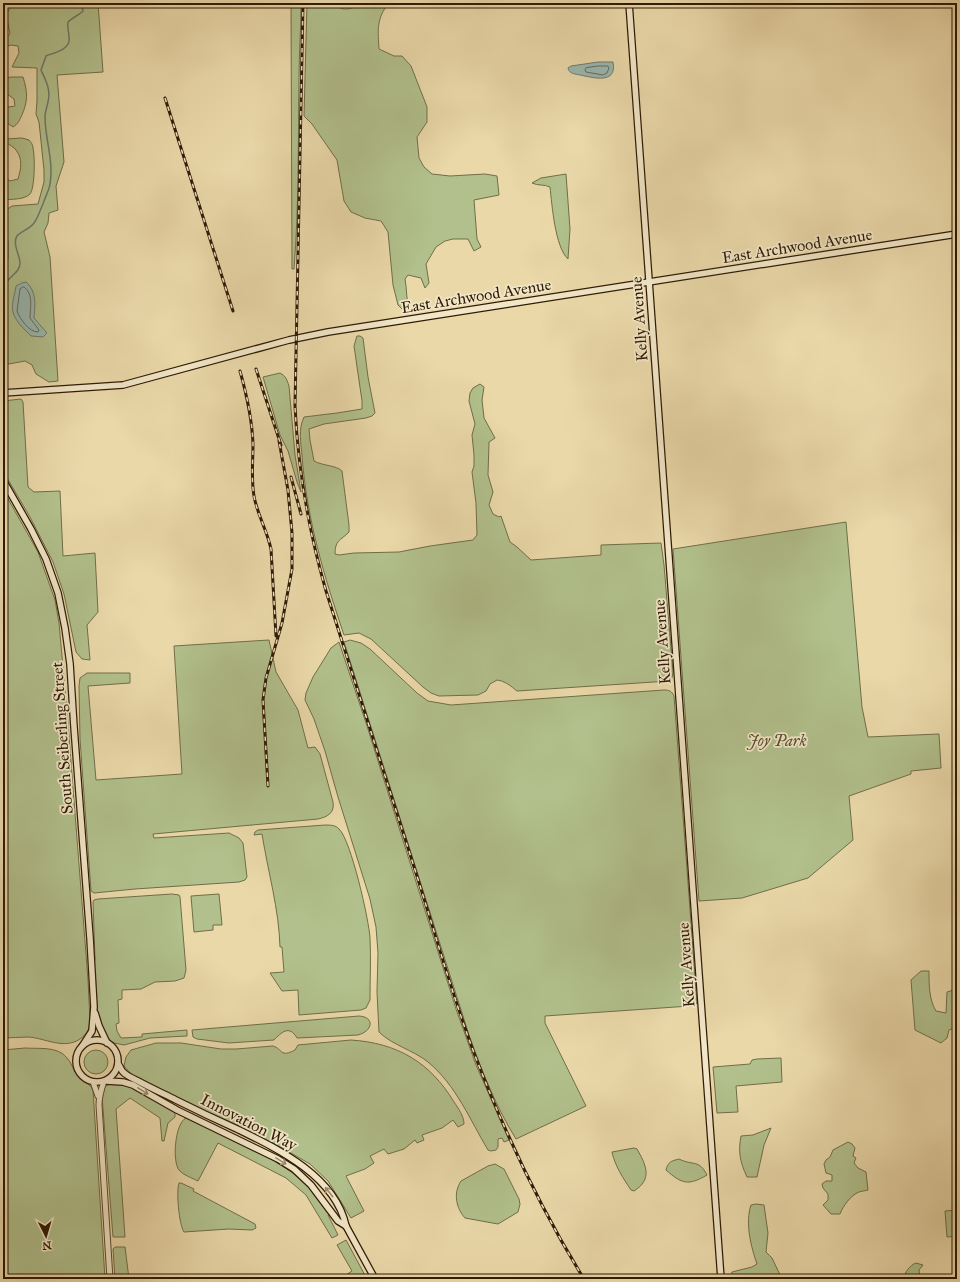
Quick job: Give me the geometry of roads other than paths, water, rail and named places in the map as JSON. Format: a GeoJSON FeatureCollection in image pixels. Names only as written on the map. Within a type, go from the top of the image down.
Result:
{"type":"FeatureCollection","features":[{"type":"Feature","properties":{"kind":"main road","name":"Kelly Avenue"},"geometry":{"type":"LineString","coordinates":[[629,3],[721,1279]]}},
{"type":"Feature","properties":{"kind":"main road","name":"East Archwood Avenue"},"geometry":{"type":"LineString","coordinates":[[3,394],[123,385],[316,334],[957,234]]}},
{"type":"Feature","properties":{"kind":"main road","name":"South Seiberling Street"},"geometry":{"type":"LineString","coordinates":[[3,480],[32,529],[46,559],[58,594],[70,664],[94,1007],[92,1031],[83,1045]]}},
{"type":"Feature","properties":{"kind":"main road","name":"South Seiberling Street"},"geometry":{"type":"LineString","coordinates":[[94,1007],[99,1026],[107,1043]]}},
{"type":"Feature","properties":{"kind":"main road"},"geometry":{"type":"LineString","coordinates":[[95,1040],[107,1043],[113,1047],[117,1053],[118,1064],[114,1074],[105,1081],[93,1082],[83,1077],[77,1068],[77,1056],[83,1045],[95,1040]]}},
{"type":"Feature","properties":{"kind":"main road","name":"Innovation Way"},"geometry":{"type":"LineString","coordinates":[[118,1064],[124,1073],[164,1095],[263,1142],[300,1164],[316,1177],[330,1193],[344,1217],[346,1226],[375,1279]]}},
{"type":"Feature","properties":{"kind":"main road","name":"Innovation Way"},"geometry":{"type":"LineString","coordinates":[[105,1081],[123,1082],[133,1085],[177,1110],[278,1159],[294,1169],[311,1185],[338,1221],[346,1226]]}},
{"type":"Feature","properties":{"kind":"street"},"geometry":{"type":"LineString","coordinates":[[105,1081],[99,1098],[110,1279]]}},
{"type":"Feature","properties":{"kind":"street"},"geometry":{"type":"LineString","coordinates":[[93,1082],[99,1098]]}},
{"type":"Feature","properties":{"kind":"water"},"geometry":{"type":"Polygon","coordinates":[[[598,62],[613,62],[613,70],[611,75],[607,77],[594,78],[572,73],[568,68],[571,66],[598,62]]]}},
{"type":"Feature","properties":{"kind":"water"},"geometry":{"type":"Polygon","coordinates":[[[26,282],[34,294],[34,318],[47,333],[43,337],[31,336],[18,322],[13,312],[16,286],[26,282]]]}},
{"type":"Feature","properties":{"kind":"waterway"},"geometry":{"type":"LineString","coordinates":[[3,309],[6,285],[20,266],[20,260],[15,242],[17,236],[30,227],[35,221],[50,184],[51,167],[45,117],[49,93],[48,86],[41,70],[46,56],[60,51],[68,44],[68,22],[83,11],[81,3]]}},
{"type":"Feature","properties":{"kind":"railway"},"geometry":{"type":"LineString","coordinates":[[303,3],[295,406],[301,476],[314,545],[326,591],[451,986],[474,1053],[510,1140],[524,1169],[552,1225],[584,1279]]}},
{"type":"Feature","properties":{"kind":"railway"},"geometry":{"type":"LineString","coordinates":[[165,98],[233,311]]}},
{"type":"Feature","properties":{"kind":"railway"},"geometry":{"type":"LineString","coordinates":[[256,369],[281,445]]}},
{"type":"Feature","properties":{"kind":"railway"},"geometry":{"type":"LineString","coordinates":[[240,371],[252,425],[252,470],[254,496],[271,549],[276,636]]}},
{"type":"Feature","properties":{"kind":"railway"},"geometry":{"type":"LineString","coordinates":[[268,786],[263,700],[266,678],[282,623],[292,569],[292,533],[288,490],[279,441]]}},
{"type":"Feature","properties":{"kind":"railway"},"geometry":{"type":"LineString","coordinates":[[291,477],[301,514]]}},
{"type":"Feature","properties":{"kind":"park label","name":"Joy Park"},"geometry":{"type":"Point","coordinates":[777,740]}}]}
